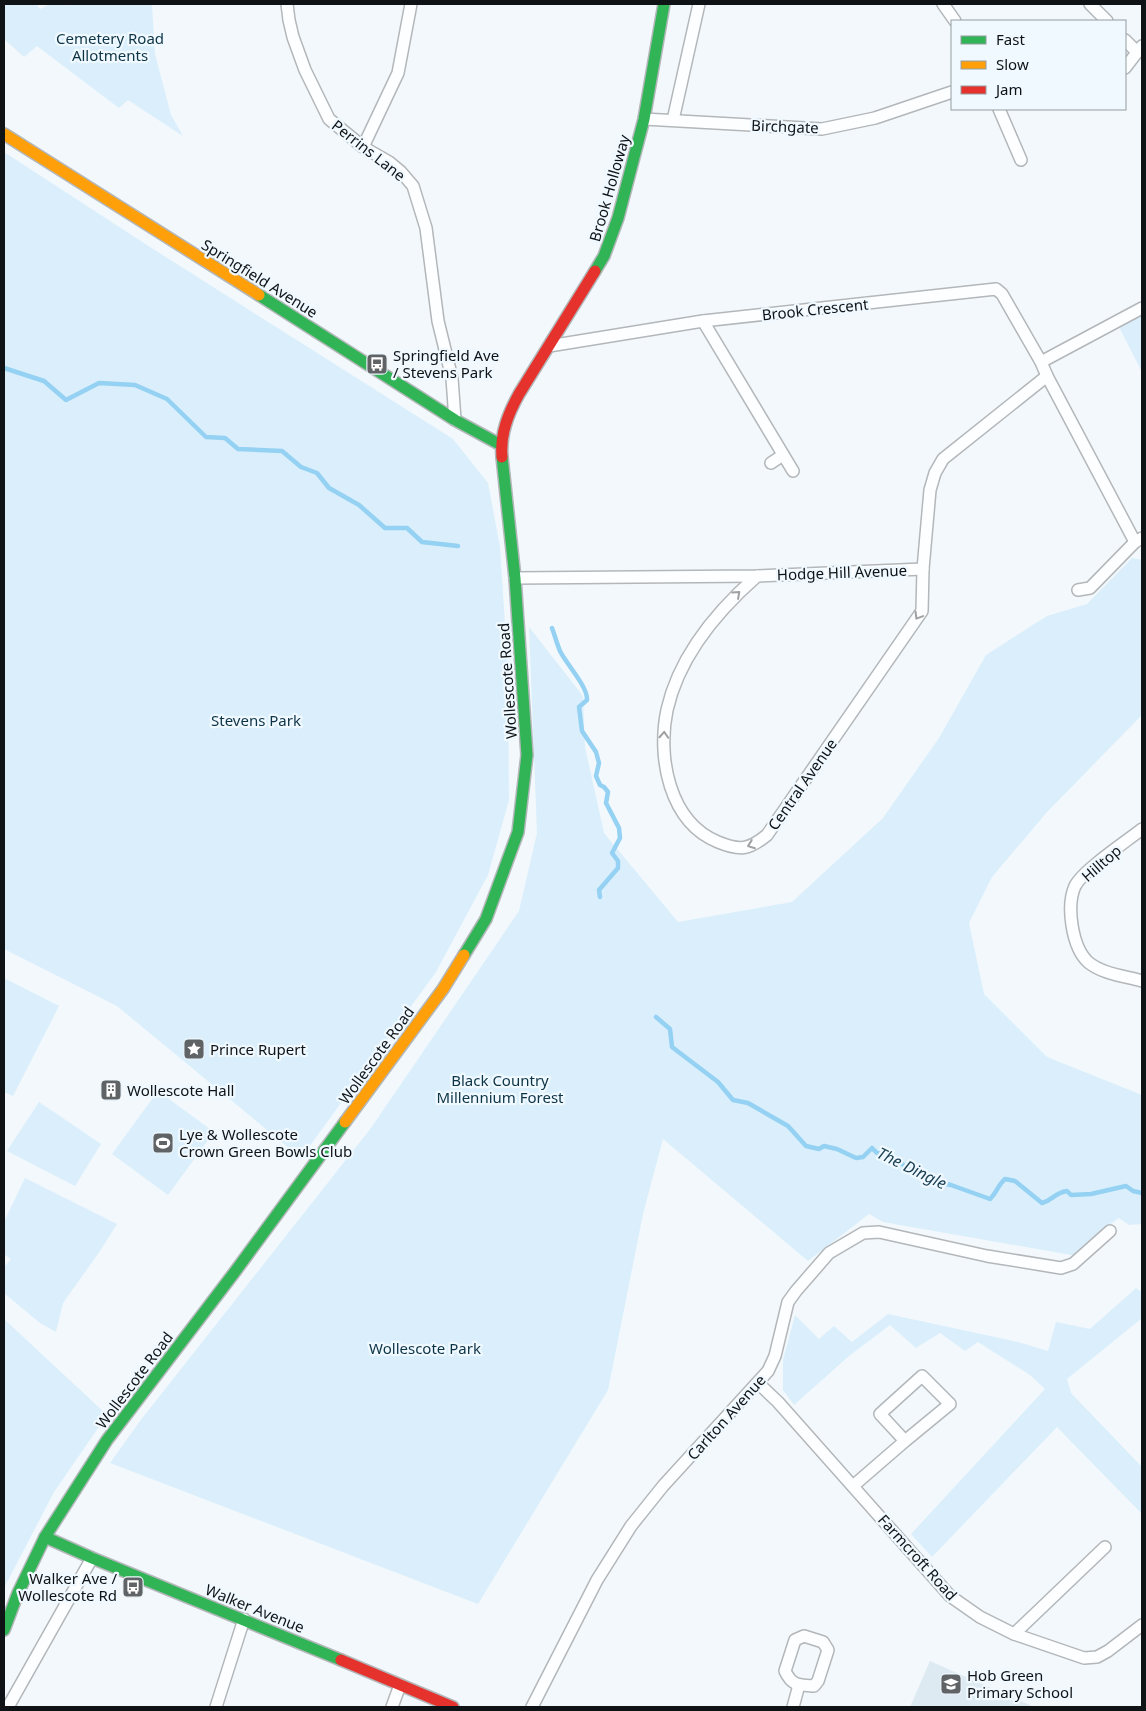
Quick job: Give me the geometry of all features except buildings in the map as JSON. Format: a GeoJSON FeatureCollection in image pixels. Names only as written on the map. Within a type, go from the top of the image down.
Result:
{"type":"FeatureCollection","features":[{"type":"Feature","properties":{"kind":"street","name":"Perrins Lane"},"geometry":{"type":"LineString","coordinates":[[287,4],[289,20],[305,70],[329,119],[363,147],[389,162],[413,186],[426,228],[438,321],[452,378],[455,420]]}},
{"type":"Feature","properties":{"kind":"street"},"geometry":{"type":"LineString","coordinates":[[363,147],[398,73],[411,4]]}},
{"type":"Feature","properties":{"kind":"street","name":"Brook Holloway"},"geometry":{"type":"LineString","coordinates":[[501,445],[508,415],[530,375],[604,256],[618,218],[644,119],[664,4]]}},
{"type":"Feature","properties":{"kind":"street"},"geometry":{"type":"LineString","coordinates":[[673,120],[699,4]]}},
{"type":"Feature","properties":{"kind":"street"},"geometry":{"type":"LineString","coordinates":[[943,4],[954,20]]}},
{"type":"Feature","properties":{"kind":"street"},"geometry":{"type":"LineString","coordinates":[[1090,4],[1106,20]]}},
{"type":"Feature","properties":{"kind":"street"},"geometry":{"type":"LineString","coordinates":[[1126,41],[1140,49],[1126,67]]}},
{"type":"Feature","properties":{"kind":"street","name":"Birchgate"},"geometry":{"type":"LineString","coordinates":[[644,119],[822,129],[875,118],[951,92]]}},
{"type":"Feature","properties":{"kind":"street"},"geometry":{"type":"LineString","coordinates":[[999,110],[1021,160]]}},
{"type":"Feature","properties":{"kind":"street","name":"Springfield Avenue"},"geometry":{"type":"LineString","coordinates":[[4,134],[455,420],[501,445]]}},
{"type":"Feature","properties":{"kind":"street","name":"Brook Crescent"},"geometry":{"type":"LineString","coordinates":[[549,346],[703,321],[996,289],[1002,294],[1041,362]]}},
{"type":"Feature","properties":{"kind":"street"},"geometry":{"type":"LineString","coordinates":[[1078,590],[1090,588],[1139,540],[1041,362],[1142,308]]}},
{"type":"Feature","properties":{"kind":"street"},"geometry":{"type":"LineString","coordinates":[[703,321],[793,471]]}},
{"type":"Feature","properties":{"kind":"street","name":"Hodge Hill Avenue"},"geometry":{"type":"LineString","coordinates":[[515,578],[757,576],[923,569],[930,490],[935,473],[943,459],[1047,376]]}},
{"type":"Feature","properties":{"kind":"street","name":"Wollescote Road"},"geometry":{"type":"LineString","coordinates":[[4,1630],[18,1593],[45,1537],[107,1440],[234,1273],[443,989],[486,919],[518,832],[527,755],[515,578],[501,445]]}},
{"type":"Feature","properties":{"kind":"street"},"geometry":{"type":"LineString","coordinates":[[771,463],[783,455]]}},
{"type":"Feature","properties":{"kind":"street","name":"Central Avenue"},"geometry":{"type":"LineString","coordinates":[[757,576],[730,600],[689,652],[675,681],[667,710],[664,738],[667,772],[674,798],[680,809],[693,825],[710,839],[732,848],[744,848],[755,844],[767,835],[922,611],[923,569]]}},
{"type":"Feature","properties":{"kind":"street","name":"Hilltop"},"geometry":{"type":"LineString","coordinates":[[1142,829],[1090,869],[1075,886],[1071,929],[1088,962],[1106,971],[1142,980]]}},
{"type":"Feature","properties":{"kind":"street","name":"Carlton Avenue"},"geometry":{"type":"LineString","coordinates":[[532,1707],[597,1580],[630,1526],[669,1479],[768,1371],[775,1356],[788,1302],[829,1253],[863,1234],[879,1232],[987,1256],[1061,1268],[1073,1264],[1110,1231]]}},
{"type":"Feature","properties":{"kind":"street"},"geometry":{"type":"LineString","coordinates":[[854,1486],[950,1404],[922,1376],[880,1414],[905,1441]]}},
{"type":"Feature","properties":{"kind":"street","name":"Farmcroft Road"},"geometry":{"type":"LineString","coordinates":[[758,1383],[778,1402],[854,1486],[950,1596],[980,1617],[1014,1634],[1084,1658],[1097,1657],[1108,1651],[1142,1625]]}},
{"type":"Feature","properties":{"kind":"street","name":"Walker Avenue"},"geometry":{"type":"LineString","coordinates":[[45,1537],[453,1707]]}},
{"type":"Feature","properties":{"kind":"street"},"geometry":{"type":"LineString","coordinates":[[1014,1634],[1105,1547]]}},
{"type":"Feature","properties":{"kind":"street"},"geometry":{"type":"LineString","coordinates":[[8,1707],[92,1558]]}},
{"type":"Feature","properties":{"kind":"street"},"geometry":{"type":"LineString","coordinates":[[216,1707],[244,1619]]}},
{"type":"Feature","properties":{"kind":"street"},"geometry":{"type":"LineString","coordinates":[[804,1636],[823,1642],[828,1650],[818,1681],[814,1686],[799,1685],[790,1680],[785,1671],[795,1640],[804,1636]]}},
{"type":"Feature","properties":{"kind":"street"},"geometry":{"type":"LineString","coordinates":[[392,1707],[400,1685]]}},
{"type":"Feature","properties":{"kind":"street"},"geometry":{"type":"LineString","coordinates":[[793,1707],[799,1685]]}},
{"type":"Feature","properties":{"kind":"shaded area","name":"Hob Green Primary School"},"geometry":{"type":"Polygon","coordinates":[[[930,1661],[1034,1707],[910,1707],[930,1661]]]}},
{"type":"Feature","properties":{"kind":"green space","name":"Cemetery Road Allotments"},"geometry":{"type":"Polygon","coordinates":[[[4,4],[36,4],[40,9],[50,4],[64,4],[66,6],[69,4],[152,4],[155,54],[171,115],[183,136],[128,100],[119,108],[37,46],[24,57],[4,39],[4,4]]]}},
{"type":"Feature","properties":{"kind":"green space","name":"Stevens Park"},"geometry":{"type":"Polygon","coordinates":[[[4,152],[453,439],[488,483],[500,547],[508,671],[509,800],[488,875],[436,972],[301,1158],[117,1006],[4,949],[4,152]]]}},
{"type":"Feature","properties":{"kind":"green space"},"geometry":{"type":"Polygon","coordinates":[[[1142,315],[1142,372],[1119,327],[1142,315]]]}},
{"type":"Feature","properties":{"kind":"green space"},"geometry":{"type":"Polygon","coordinates":[[[1132,558],[1142,560],[1142,715],[1047,812],[992,877],[969,923],[984,994],[1047,1057],[1142,1095],[1142,1224],[1129,1225],[1119,1218],[1103,1229],[1077,1256],[883,1222],[869,1214],[808,1261],[663,1139],[643,1214],[608,1390],[478,1604],[110,1463],[140,1421],[371,1128],[519,911],[537,833],[529,627],[583,696],[585,747],[604,833],[678,922],[792,902],[883,818],[939,738],[986,655],[1047,616],[1087,604],[1132,558]]]}},
{"type":"Feature","properties":{"kind":"green space"},"geometry":{"type":"Polygon","coordinates":[[[4,978],[59,1006],[13,1096],[4,1092],[4,978]]]}},
{"type":"Feature","properties":{"kind":"green space","name":"Lye & Wollescote Crown Green Bowls Club"},"geometry":{"type":"Polygon","coordinates":[[[158,1091],[214,1132],[168,1195],[112,1154],[158,1091]]]}},
{"type":"Feature","properties":{"kind":"green space"},"geometry":{"type":"Polygon","coordinates":[[[39,1102],[101,1144],[75,1186],[7,1151],[39,1102]]]}},
{"type":"Feature","properties":{"kind":"green space"},"geometry":{"type":"Polygon","coordinates":[[[25,1178],[117,1224],[63,1303],[56,1332],[40,1323],[4,1293],[4,1267],[11,1259],[4,1254],[4,1222],[25,1178]]]}},
{"type":"Feature","properties":{"kind":"green space"},"geometry":{"type":"Polygon","coordinates":[[[1136,1288],[1142,1292],[1142,1318],[1067,1379],[1071,1393],[1142,1467],[1142,1514],[1057,1427],[932,1557],[911,1534],[1045,1389],[1030,1375],[978,1342],[965,1351],[940,1333],[916,1348],[890,1325],[849,1356],[794,1405],[783,1390],[783,1360],[795,1315],[819,1339],[834,1326],[852,1342],[888,1314],[1018,1342],[1048,1351],[1056,1322],[1090,1329],[1136,1288]]]}},
{"type":"Feature","properties":{"kind":"green space"},"geometry":{"type":"Polygon","coordinates":[[[4,1319],[107,1415],[54,1492],[4,1588],[4,1319]]]}},
{"type":"Feature","properties":{"kind":"waterway"},"geometry":{"type":"LineString","coordinates":[[4,368],[44,381],[66,400],[99,383],[135,385],[167,399],[206,437],[225,438],[238,449],[282,451],[301,467],[317,473],[329,488],[359,505],[385,528],[407,528],[422,542],[458,546]]}},
{"type":"Feature","properties":{"kind":"waterway","name":"The Dingle"},"geometry":{"type":"LineString","coordinates":[[552,628],[563,657],[584,689],[587,700],[579,707],[582,731],[596,752],[599,763],[596,776],[600,785],[608,792],[606,803],[619,828],[620,838],[612,853],[618,861],[618,868],[599,890],[600,897]]}},
{"type":"Feature","properties":{"kind":"waterway","name":"The Dingle"},"geometry":{"type":"LineString","coordinates":[[656,1017],[670,1029],[672,1047],[718,1082],[733,1100],[748,1103],[788,1126],[806,1146],[819,1149],[824,1146],[837,1149],[856,1158],[863,1157],[872,1148],[877,1153],[892,1157],[921,1177],[928,1175],[931,1181],[951,1185],[990,1199],[1005,1179],[1015,1181],[1042,1203],[1059,1193],[1067,1191],[1071,1195],[1091,1194],[1126,1186],[1133,1191],[1142,1193]]}},
{"type":"Feature","properties":{"kind":"traffic: fast"},"geometry":{"type":"LineString","coordinates":[[595,271],[604,256],[618,218],[644,119],[664,4]]}},
{"type":"Feature","properties":{"kind":"traffic: fast"},"geometry":{"type":"LineString","coordinates":[[259,295],[455,420],[501,445]]}},
{"type":"Feature","properties":{"kind":"traffic: fast"},"geometry":{"type":"LineString","coordinates":[[464,955],[486,919],[518,832],[527,755],[515,578],[502,457]]}},
{"type":"Feature","properties":{"kind":"traffic: fast"},"geometry":{"type":"LineString","coordinates":[[4,1630],[18,1593],[45,1537],[107,1440],[234,1273],[345,1122]]}},
{"type":"Feature","properties":{"kind":"traffic: fast"},"geometry":{"type":"LineString","coordinates":[[45,1537],[341,1660]]}},
{"type":"Feature","properties":{"kind":"traffic: slow"},"geometry":{"type":"LineString","coordinates":[[4,134],[259,295]]}},
{"type":"Feature","properties":{"kind":"traffic: slow"},"geometry":{"type":"LineString","coordinates":[[345,1122],[443,989],[464,955]]}},
{"type":"Feature","properties":{"kind":"traffic: jam"},"geometry":{"type":"LineString","coordinates":[[502,457],[502,440],[508,417],[515,402],[595,271]]}},
{"type":"Feature","properties":{"kind":"traffic: jam"},"geometry":{"type":"LineString","coordinates":[[341,1660],[453,1707]]}},
{"type":"Feature","properties":{"kind":"place","name":"Springfield Ave / Stevens Park"},"geometry":{"type":"Point","coordinates":[377,364]}},
{"type":"Feature","properties":{"kind":"place","name":"Prince Rupert"},"geometry":{"type":"Point","coordinates":[194,1049]}},
{"type":"Feature","properties":{"kind":"place","name":"Wollescote Hall"},"geometry":{"type":"Point","coordinates":[111,1090]}},
{"type":"Feature","properties":{"kind":"place","name":"Lye & Wollescote Crown Green Bowls Club"},"geometry":{"type":"Point","coordinates":[163,1143]}},
{"type":"Feature","properties":{"kind":"place","name":"Walker Ave / Wollescote Rd"},"geometry":{"type":"Point","coordinates":[133,1587]}},
{"type":"Feature","properties":{"kind":"place","name":"Hob Green Primary School"},"geometry":{"type":"Point","coordinates":[951,1684]}},
{"type":"Feature","properties":{"kind":"park label","name":"Black Country Millennium Forest"},"geometry":{"type":"Point","coordinates":[500,1088]}},
{"type":"Feature","properties":{"kind":"park label","name":"Wollescote Park"},"geometry":{"type":"Point","coordinates":[425,1348]}}]}
